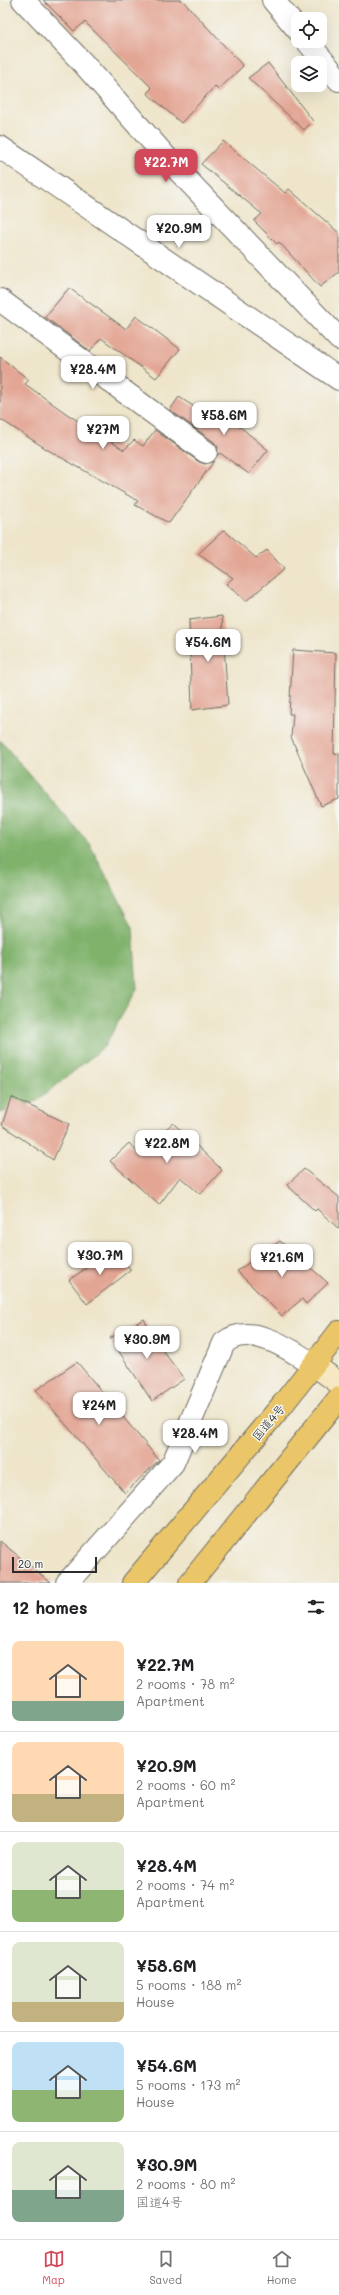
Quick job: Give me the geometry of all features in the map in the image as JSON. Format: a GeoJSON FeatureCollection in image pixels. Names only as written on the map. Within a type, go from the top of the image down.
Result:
{"type":"FeatureCollection","features":[{"type":"Feature","properties":{"kind":"highway","name":"国道4号"},"geometry":{"type":"LineString","coordinates":[[133,1583],[314,1365],[339,1332]]}},
{"type":"Feature","properties":{"kind":"highway"},"geometry":{"type":"LineString","coordinates":[[190,1583],[339,1398]]}},
{"type":"Feature","properties":{"kind":"street"},"geometry":{"type":"LineString","coordinates":[[23,0],[82,62],[174,166],[339,339]]}},
{"type":"Feature","properties":{"kind":"street"},"geometry":{"type":"LineString","coordinates":[[273,0],[291,22]]}},
{"type":"Feature","properties":{"kind":"street"},"geometry":{"type":"LineString","coordinates":[[313,48],[339,80]]}},
{"type":"Feature","properties":{"kind":"street"},"geometry":{"type":"LineString","coordinates":[[0,147],[339,379]]}},
{"type":"Feature","properties":{"kind":"street"},"geometry":{"type":"LineString","coordinates":[[0,300],[206,452]]}},
{"type":"Feature","properties":{"kind":"street"},"geometry":{"type":"LineString","coordinates":[[67,1583],[173,1463],[224,1343],[229,1339],[241,1335],[260,1337],[282,1344],[339,1383]]}},
{"type":"Feature","properties":{"kind":"green space"},"geometry":{"type":"Polygon","coordinates":[[[0,740],[90,845],[133,927],[137,989],[104,1047],[37,1101],[0,1113],[0,740]]]}},
{"type":"Feature","properties":{"kind":"building"},"geometry":{"type":"Polygon","coordinates":[[[43,0],[182,0],[243,66],[218,90],[215,86],[181,123],[147,93],[152,88],[85,22],[74,31],[43,0]]]}},
{"type":"Feature","properties":{"kind":"building"},"geometry":{"type":"Polygon","coordinates":[[[268,63],[313,121],[304,130],[248,78],[268,63]]]}},
{"type":"Feature","properties":{"kind":"building"},"geometry":{"type":"Polygon","coordinates":[[[223,141],[285,193],[289,189],[339,233],[339,272],[320,287],[279,242],[277,244],[254,221],[262,214],[201,164],[223,141]]]}},
{"type":"Feature","properties":{"kind":"building"},"geometry":{"type":"Polygon","coordinates":[[[69,288],[126,329],[136,316],[180,349],[156,378],[101,338],[90,351],[45,317],[69,288]]]}},
{"type":"Feature","properties":{"kind":"building"},"geometry":{"type":"Polygon","coordinates":[[[0,357],[29,380],[25,384],[67,414],[124,450],[134,440],[143,446],[155,430],[199,462],[205,464],[214,461],[169,523],[135,505],[138,501],[48,450],[0,419],[0,357]]]}},
{"type":"Feature","properties":{"kind":"building"},"geometry":{"type":"Polygon","coordinates":[[[179,397],[221,424],[227,416],[268,450],[249,474],[220,453],[217,456],[218,447],[214,442],[170,410],[179,397]]]}},
{"type":"Feature","properties":{"kind":"building"},"geometry":{"type":"Polygon","coordinates":[[[224,530],[256,558],[267,550],[284,569],[246,601],[226,584],[233,578],[198,554],[224,530]]]}},
{"type":"Feature","properties":{"kind":"building"},"geometry":{"type":"Polygon","coordinates":[[[222,616],[228,705],[192,710],[189,620],[222,616]]]}},
{"type":"Feature","properties":{"kind":"building"},"geometry":{"type":"Polygon","coordinates":[[[293,650],[336,653],[334,754],[339,753],[339,799],[321,806],[291,737],[293,714],[289,714],[293,650]]]}},
{"type":"Feature","properties":{"kind":"building"},"geometry":{"type":"Polygon","coordinates":[[[11,1097],[69,1124],[53,1160],[2,1125],[11,1097]]]}},
{"type":"Feature","properties":{"kind":"building"},"geometry":{"type":"Polygon","coordinates":[[[173,1123],[222,1170],[200,1194],[180,1177],[159,1205],[110,1161],[129,1143],[138,1153],[173,1123]]]}},
{"type":"Feature","properties":{"kind":"building"},"geometry":{"type":"Polygon","coordinates":[[[304,1169],[339,1197],[339,1229],[317,1209],[315,1211],[287,1185],[304,1169]]]}},
{"type":"Feature","properties":{"kind":"building"},"geometry":{"type":"Polygon","coordinates":[[[280,1241],[328,1283],[306,1304],[302,1299],[282,1316],[237,1271],[280,1241]]]}},
{"type":"Feature","properties":{"kind":"building"},"geometry":{"type":"Polygon","coordinates":[[[114,1249],[131,1270],[87,1304],[69,1280],[114,1249]]]}},
{"type":"Feature","properties":{"kind":"building"},"geometry":{"type":"Polygon","coordinates":[[[144,1319],[155,1340],[184,1379],[152,1401],[110,1338],[144,1319]]]}},
{"type":"Feature","properties":{"kind":"building"},"geometry":{"type":"Polygon","coordinates":[[[77,1362],[159,1460],[125,1493],[36,1390],[77,1362]]]}},
{"type":"Feature","properties":{"kind":"building"},"geometry":{"type":"Polygon","coordinates":[[[0,1541],[51,1583],[0,1583],[0,1541]]]}}]}
